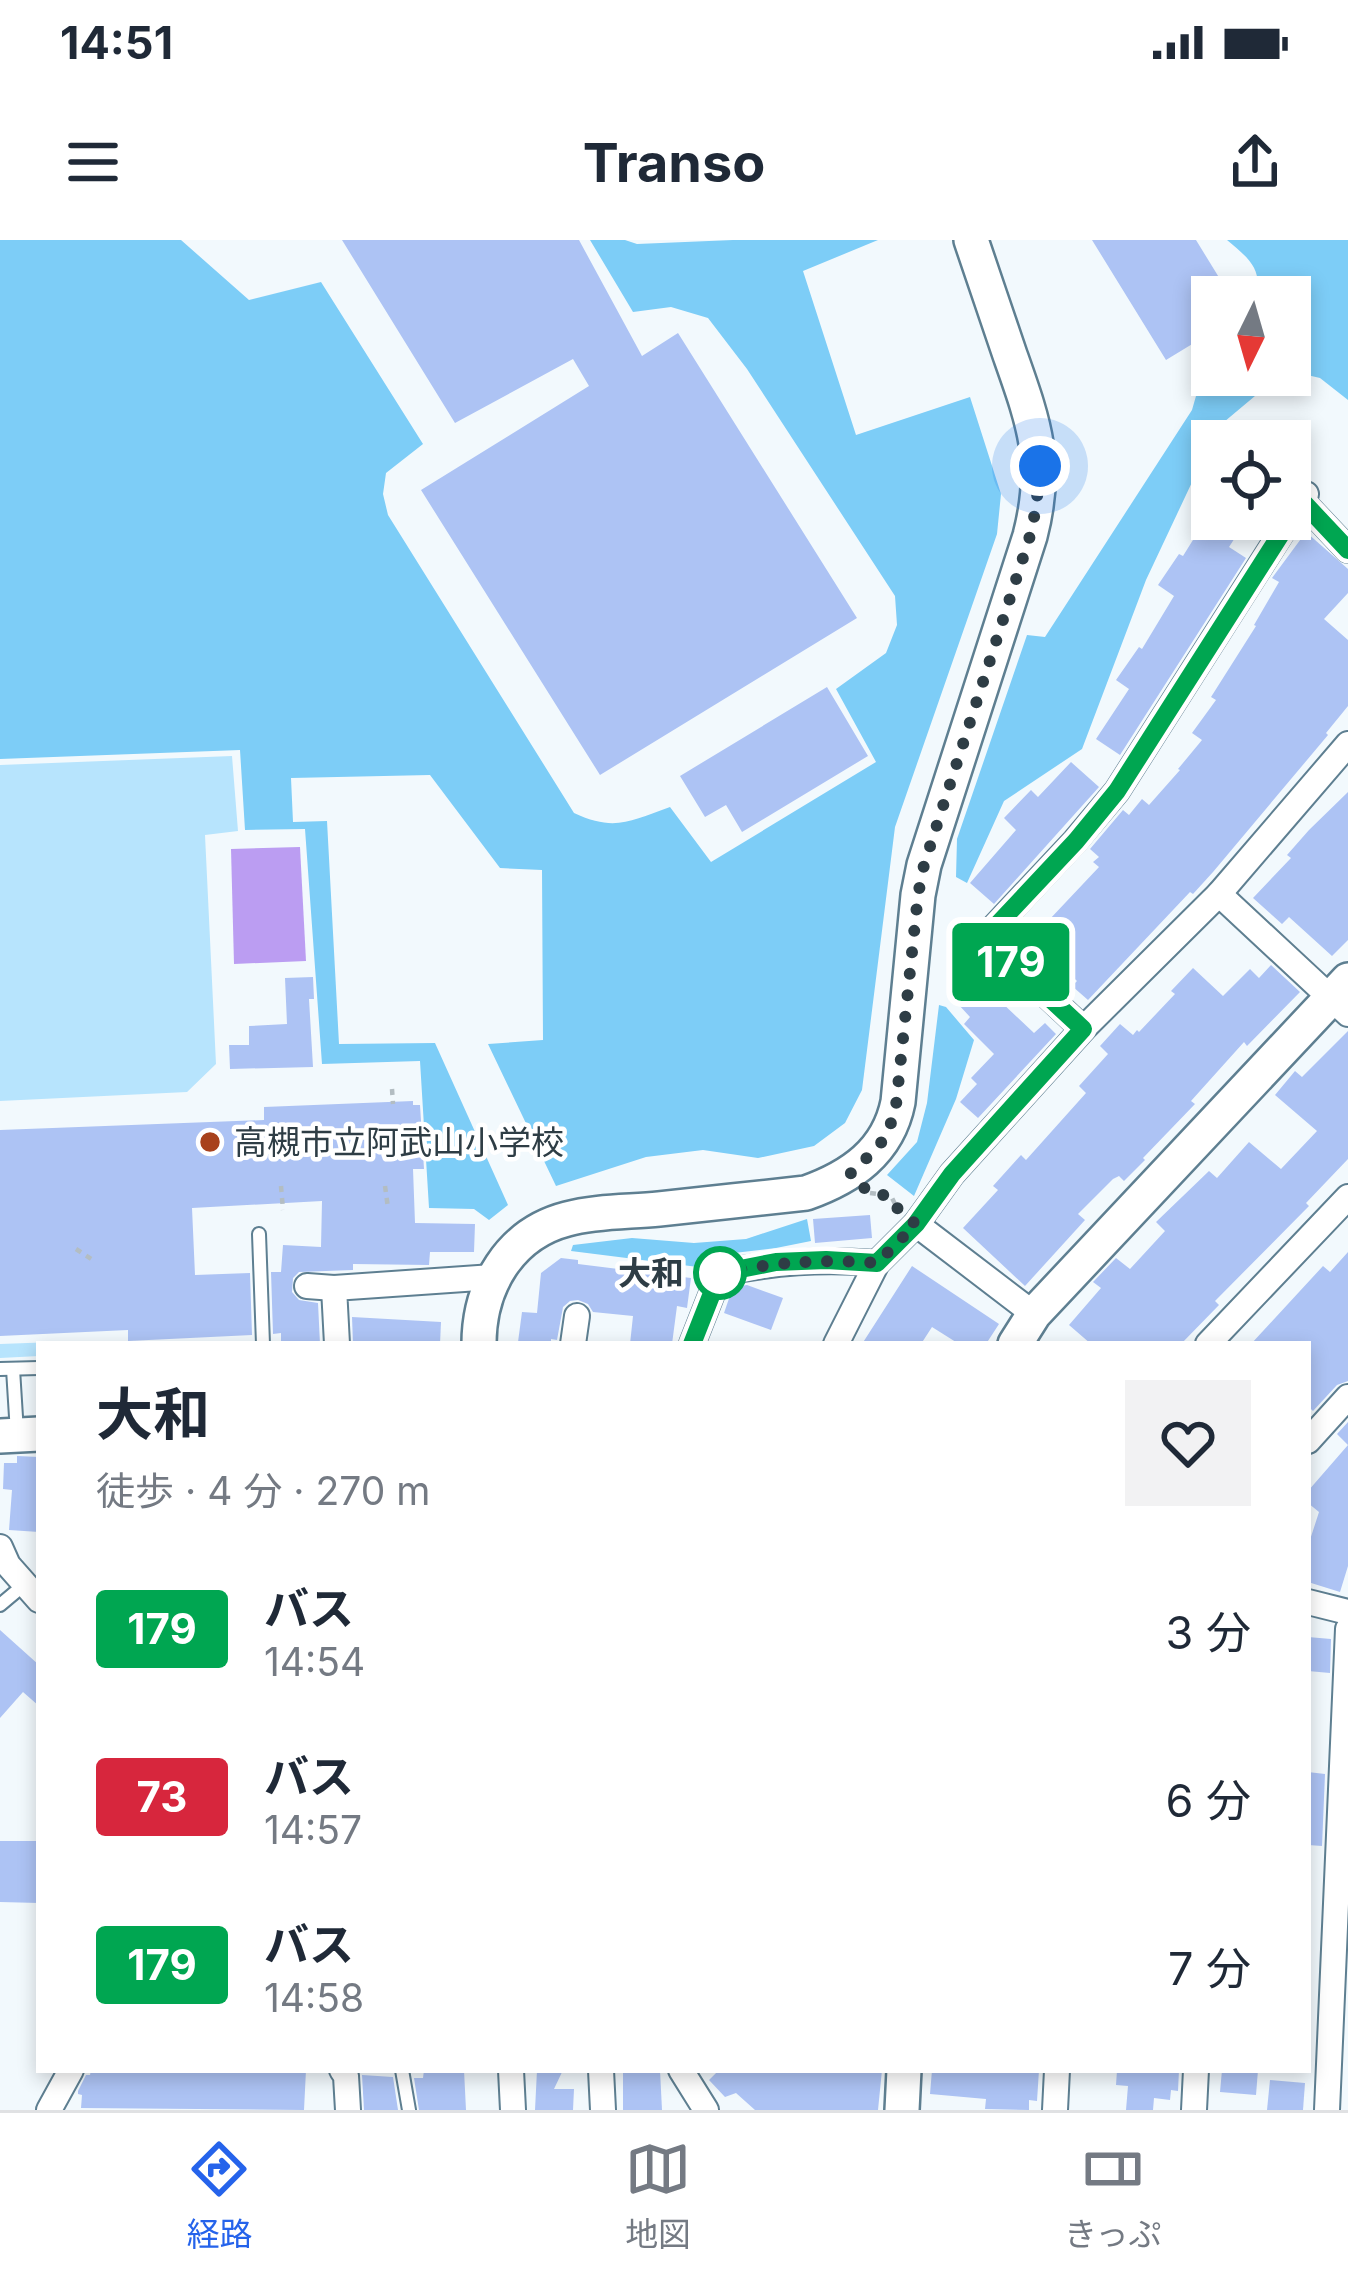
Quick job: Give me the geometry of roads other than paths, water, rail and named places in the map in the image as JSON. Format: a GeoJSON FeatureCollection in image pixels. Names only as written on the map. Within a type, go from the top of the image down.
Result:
{"type":"FeatureCollection","features":[{"type":"Feature","properties":{"kind":"street"},"geometry":{"type":"LineString","coordinates":[[479,1341],[480,1315],[493,1277],[531,1234],[567,1219],[806,1193],[850,1174],[880,1145],[895,1115],[924,865],[1036,508],[1040,466],[1035,430],[971,240]]}},
{"type":"Feature","properties":{"kind":"street"},"geometry":{"type":"LineString","coordinates":[[1083,1029],[985,938],[1117,791],[1304,497],[1348,550]]}},
{"type":"Feature","properties":{"kind":"street"},"geometry":{"type":"LineString","coordinates":[[838,1341],[877,1263],[916,1224],[952,1174],[1083,1029],[1219,894],[1348,744]]}},
{"type":"Feature","properties":{"kind":"street"},"geometry":{"type":"LineString","coordinates":[[1017,1341],[1034,1314],[1342,997],[1219,894]]}},
{"type":"Feature","properties":{"kind":"street"},"geometry":{"type":"LineString","coordinates":[[1211,1341],[1348,1197]]}},
{"type":"Feature","properties":{"kind":"street"},"geometry":{"type":"LineString","coordinates":[[916,1224],[1034,1314]]}},
{"type":"Feature","properties":{"kind":"street"},"geometry":{"type":"LineString","coordinates":[[693,1341],[720,1273],[776,1262],[877,1263]]}},
{"type":"Feature","properties":{"kind":"street"},"geometry":{"type":"LineString","coordinates":[[308,1286],[493,1277]]}},
{"type":"Feature","properties":{"kind":"street"},"geometry":{"type":"LineString","coordinates":[[334,1288],[337,1341]]}},
{"type":"Feature","properties":{"kind":"street"},"geometry":{"type":"LineString","coordinates":[[573,1341],[577,1316]]}},
{"type":"Feature","properties":{"kind":"street"},"geometry":{"type":"LineString","coordinates":[[1311,1438],[1348,1397]]}},
{"type":"Feature","properties":{"kind":"street"},"geometry":{"type":"LineString","coordinates":[[0,1547],[8,1565],[32,1592]]}},
{"type":"Feature","properties":{"kind":"street"},"geometry":{"type":"LineString","coordinates":[[1311,1603],[1348,1612]]}},
{"type":"Feature","properties":{"kind":"street"},"geometry":{"type":"LineString","coordinates":[[1327,2110],[1348,1629]]}},
{"type":"Feature","properties":{"kind":"street"},"geometry":{"type":"LineString","coordinates":[[49,2110],[69,2073]]}},
{"type":"Feature","properties":{"kind":"street"},"geometry":{"type":"LineString","coordinates":[[348,2073],[348,2110]]}},
{"type":"Feature","properties":{"kind":"street"},"geometry":{"type":"LineString","coordinates":[[511,2073],[513,2110]]}},
{"type":"Feature","properties":{"kind":"street"},"geometry":{"type":"LineString","coordinates":[[601,2073],[603,2110]]}},
{"type":"Feature","properties":{"kind":"street"},"geometry":{"type":"LineString","coordinates":[[683,2073],[706,2110]]}},
{"type":"Feature","properties":{"kind":"street"},"geometry":{"type":"LineString","coordinates":[[902,2110],[904,2073]]}},
{"type":"Feature","properties":{"kind":"street"},"geometry":{"type":"LineString","coordinates":[[1054,2110],[1057,2073]]}},
{"type":"Feature","properties":{"kind":"street"},"geometry":{"type":"LineString","coordinates":[[1194,2110],[1196,2073]]}},
{"type":"Feature","properties":{"kind":"lane"},"geometry":{"type":"LineString","coordinates":[[259,1234],[263,1341]]}},
{"type":"Feature","properties":{"kind":"lane"},"geometry":{"type":"LineString","coordinates":[[7,1369],[19,1435]]}},
{"type":"Feature","properties":{"kind":"lane"},"geometry":{"type":"LineString","coordinates":[[0,1605],[32,1592]]}},
{"type":"Feature","properties":{"kind":"lane"},"geometry":{"type":"LineString","coordinates":[[403,2073],[409,2110]]}},
{"type":"Feature","properties":{"kind":"place","name":"高槻市立阿武山小学校"},"geometry":{"type":"Point","coordinates":[210,1142]}},
{"type":"Feature","properties":{"kind":"place","name":"大和"},"geometry":{"type":"Point","coordinates":[720,1273]}}]}
